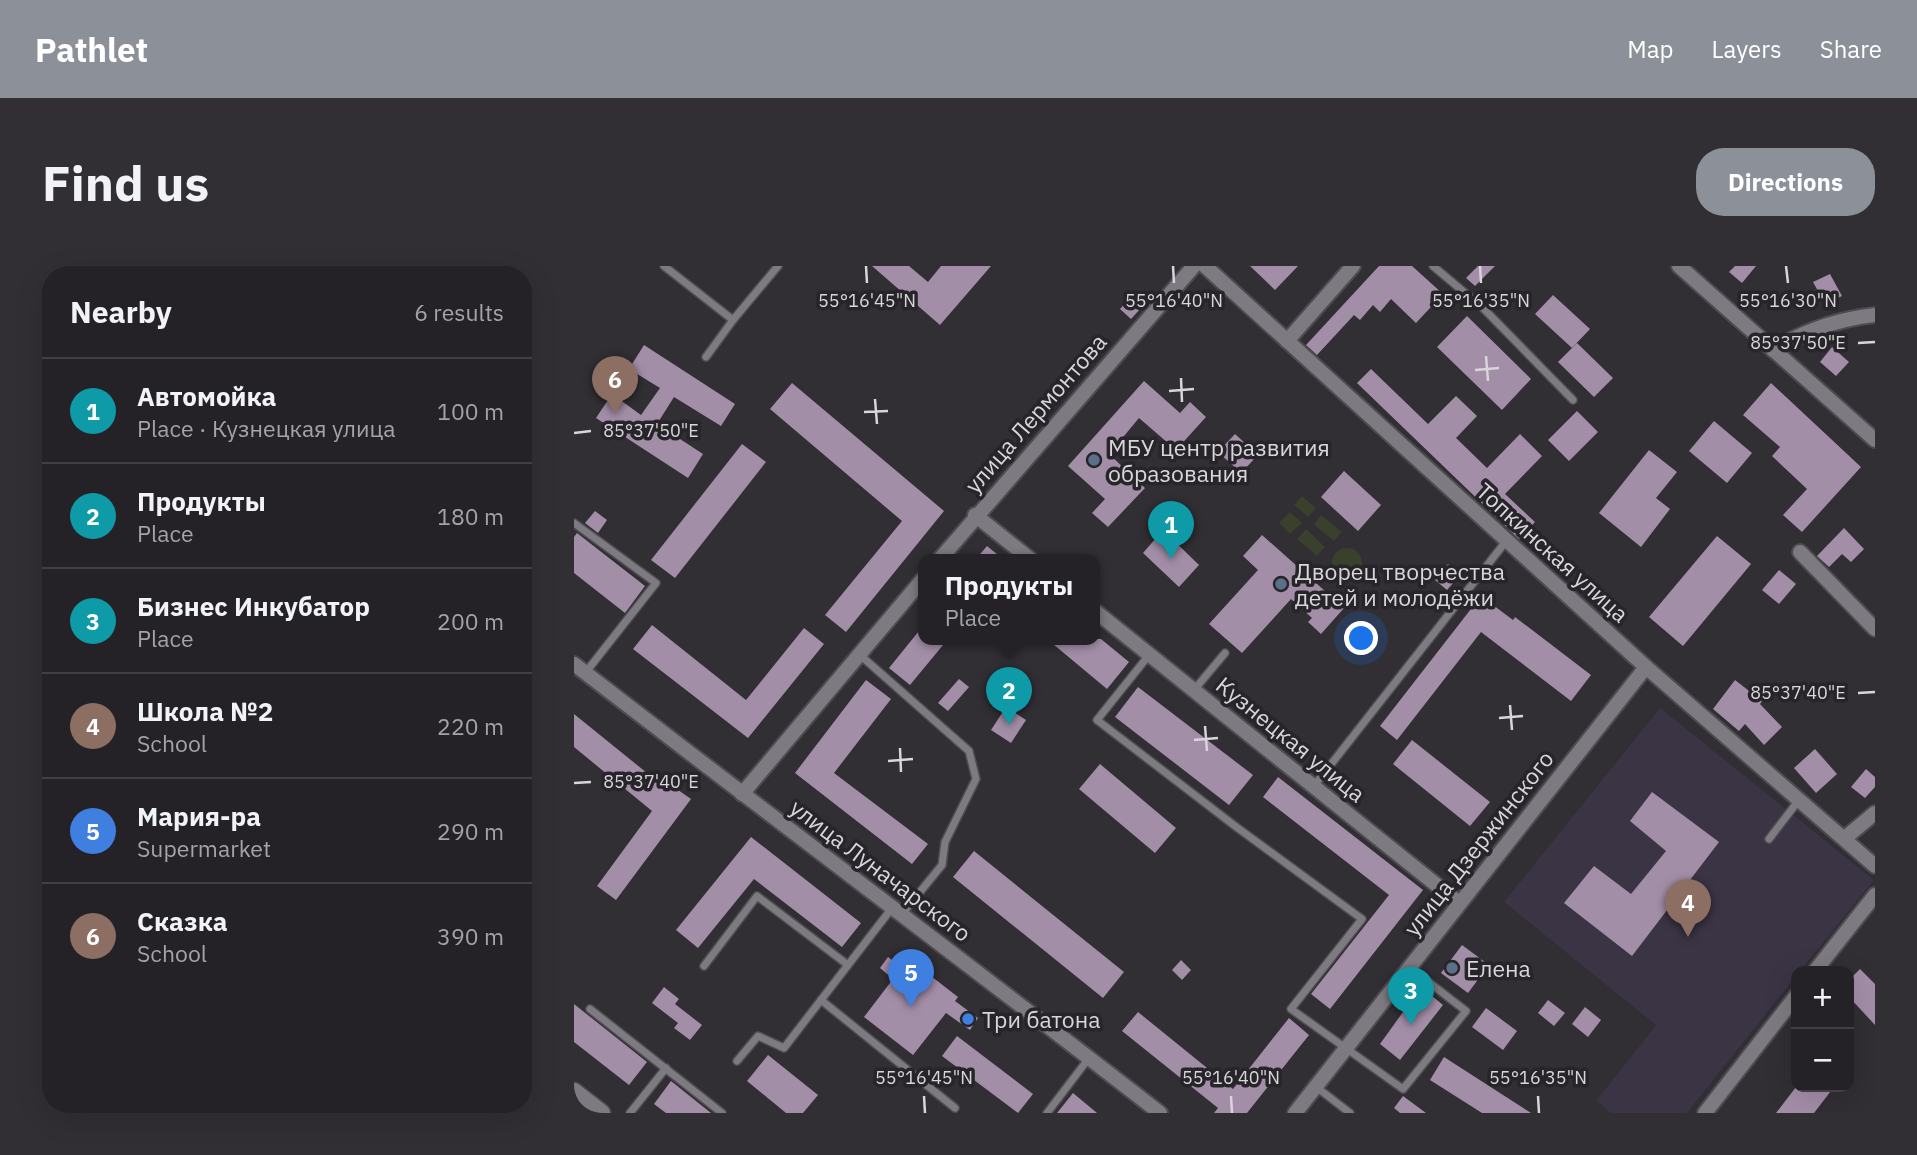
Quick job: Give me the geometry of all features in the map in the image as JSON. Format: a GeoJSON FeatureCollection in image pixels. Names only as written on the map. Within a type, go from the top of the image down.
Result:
{"type":"FeatureCollection","features":[{"type":"Feature","properties":{"kind":"street","name":"улица Лермонтова"},"geometry":{"type":"LineString","coordinates":[[944,554],[975,515],[1194,266]]}},
{"type":"Feature","properties":{"kind":"street","name":"Топкинская улица"},"geometry":{"type":"LineString","coordinates":[[1205,266],[1646,667],[1875,866]]}},
{"type":"Feature","properties":{"kind":"street"},"geometry":{"type":"LineString","coordinates":[[1287,341],[1353,266]]}},
{"type":"Feature","properties":{"kind":"street"},"geometry":{"type":"LineString","coordinates":[[1679,266],[1875,440]]}},
{"type":"Feature","properties":{"kind":"street"},"geometry":{"type":"LineString","coordinates":[[1773,350],[1792,338],[1830,324],[1875,315]]}},
{"type":"Feature","properties":{"kind":"street"},"geometry":{"type":"LineString","coordinates":[[975,515],[1024,554]]}},
{"type":"Feature","properties":{"kind":"street"},"geometry":{"type":"LineString","coordinates":[[1800,552],[1875,629]]}},
{"type":"Feature","properties":{"kind":"street"},"geometry":{"type":"LineString","coordinates":[[741,794],[918,585]]}},
{"type":"Feature","properties":{"kind":"street","name":"Кузнецкая улица"},"geometry":{"type":"LineString","coordinates":[[1100,615],[1459,903]]}},
{"type":"Feature","properties":{"kind":"street","name":"улица Дзержинского"},"geometry":{"type":"LineString","coordinates":[[1294,1113],[1646,667]]}},
{"type":"Feature","properties":{"kind":"street","name":"улица Луначарского"},"geometry":{"type":"LineString","coordinates":[[580,668],[1160,1113]]}},
{"type":"Feature","properties":{"kind":"street"},"geometry":{"type":"LineString","coordinates":[[1845,838],[1875,813]]}},
{"type":"Feature","properties":{"kind":"street"},"geometry":{"type":"LineString","coordinates":[[1819,966],[1875,895]]}},
{"type":"Feature","properties":{"kind":"street"},"geometry":{"type":"LineString","coordinates":[[1705,1113],[1791,1002]]}},
{"type":"Feature","properties":{"kind":"street"},"geometry":{"type":"LineString","coordinates":[[574,1092],[601,1113]]}},
{"type":"Feature","properties":{"kind":"lane"},"geometry":{"type":"LineString","coordinates":[[664,266],[733,320]]}},
{"type":"Feature","properties":{"kind":"lane"},"geometry":{"type":"LineString","coordinates":[[706,357],[778,266]]}},
{"type":"Feature","properties":{"kind":"lane"},"geometry":{"type":"LineString","coordinates":[[1433,266],[1483,308],[1573,400]]}},
{"type":"Feature","properties":{"kind":"lane"},"geometry":{"type":"LineString","coordinates":[[574,523],[656,583],[580,668]]}},
{"type":"Feature","properties":{"kind":"lane"},"geometry":{"type":"LineString","coordinates":[[1314,786],[1507,540]]}},
{"type":"Feature","properties":{"kind":"lane"},"geometry":{"type":"LineString","coordinates":[[1194,691],[1225,653]]}},
{"type":"Feature","properties":{"kind":"lane"},"geometry":{"type":"LineString","coordinates":[[737,1061],[758,1036],[784,1048],[848,965],[942,865],[945,842],[976,779],[969,751],[860,655]]}},
{"type":"Feature","properties":{"kind":"lane"},"geometry":{"type":"LineString","coordinates":[[1150,655],[1097,720],[1362,919],[1291,1009],[1403,1089],[1466,1011],[1409,967]]}},
{"type":"Feature","properties":{"kind":"lane"},"geometry":{"type":"LineString","coordinates":[[1769,839],[1799,799]]}},
{"type":"Feature","properties":{"kind":"lane"},"geometry":{"type":"LineString","coordinates":[[704,966],[757,896],[848,965]]}},
{"type":"Feature","properties":{"kind":"lane"},"geometry":{"type":"LineString","coordinates":[[821,1000],[956,1108]]}},
{"type":"Feature","properties":{"kind":"lane"},"geometry":{"type":"LineString","coordinates":[[590,1009],[722,1113]]}},
{"type":"Feature","properties":{"kind":"lane"},"geometry":{"type":"LineString","coordinates":[[1048,1113],[1089,1058]]}},
{"type":"Feature","properties":{"kind":"lane"},"geometry":{"type":"LineString","coordinates":[[630,1113],[666,1069]]}},
{"type":"Feature","properties":{"kind":"lane"},"geometry":{"type":"LineString","coordinates":[[1315,1086],[1350,1113]]}},
{"type":"Feature","properties":{"kind":"shaded area"},"geometry":{"type":"Polygon","coordinates":[[[1660,708],[1874,880],[1804,966],[1791,966],[1791,982],[1687,1113],[1611,1113],[1596,1101],[1656,1025],[1504,902],[1660,708]]]}},
{"type":"Feature","properties":{"kind":"green space"},"geometry":{"type":"Polygon","coordinates":[[[1302,496],[1316,508],[1308,517],[1294,505],[1302,496]]]}},
{"type":"Feature","properties":{"kind":"green space"},"geometry":{"type":"Polygon","coordinates":[[[1290,512],[1302,523],[1290,534],[1279,523],[1290,512]]]}},
{"type":"Feature","properties":{"kind":"green space"},"geometry":{"type":"Polygon","coordinates":[[[1321,515],[1342,532],[1334,541],[1314,525],[1321,515]]]}},
{"type":"Feature","properties":{"kind":"green space"},"geometry":{"type":"Polygon","coordinates":[[[1306,529],[1325,547],[1317,556],[1297,539],[1306,529]]]}},
{"type":"Feature","properties":{"kind":"green space"},"geometry":{"type":"Polygon","coordinates":[[[1347,548],[1358,552],[1362,563],[1358,574],[1347,578],[1336,574],[1332,563],[1336,552],[1347,548]]]}},
{"type":"Feature","properties":{"kind":"building"},"geometry":{"type":"Polygon","coordinates":[[[872,266],[909,266],[928,282],[941,266],[991,266],[940,325],[872,266]]]}},
{"type":"Feature","properties":{"kind":"building"},"geometry":{"type":"Polygon","coordinates":[[[1250,266],[1298,266],[1275,290],[1250,266]]]}},
{"type":"Feature","properties":{"kind":"building"},"geometry":{"type":"Polygon","coordinates":[[[1379,266],[1412,266],[1443,294],[1416,323],[1391,299],[1380,312],[1373,305],[1360,320],[1354,315],[1317,355],[1306,345],[1379,266]]]}},
{"type":"Feature","properties":{"kind":"building"},"geometry":{"type":"Polygon","coordinates":[[[1478,266],[1495,266],[1475,286],[1466,278],[1478,266]]]}},
{"type":"Feature","properties":{"kind":"building"},"geometry":{"type":"Polygon","coordinates":[[[1735,266],[1756,266],[1742,283],[1729,272],[1735,266]]]}},
{"type":"Feature","properties":{"kind":"building"},"geometry":{"type":"Polygon","coordinates":[[[1830,274],[1842,296],[1825,304],[1813,282],[1830,274]]]}},
{"type":"Feature","properties":{"kind":"building"},"geometry":{"type":"Polygon","coordinates":[[[1553,295],[1590,329],[1572,348],[1535,314],[1553,295]]]}},
{"type":"Feature","properties":{"kind":"building"},"geometry":{"type":"Polygon","coordinates":[[[1130,298],[1141,308],[1131,319],[1120,309],[1130,298]]]}},
{"type":"Feature","properties":{"kind":"building"},"geometry":{"type":"Polygon","coordinates":[[[1467,316],[1531,379],[1502,410],[1437,347],[1467,316]]]}},
{"type":"Feature","properties":{"kind":"building"},"geometry":{"type":"Polygon","coordinates":[[[1577,343],[1613,378],[1594,397],[1558,362],[1577,343]]]}},
{"type":"Feature","properties":{"kind":"building"},"geometry":{"type":"Polygon","coordinates":[[[644,345],[735,404],[721,426],[674,397],[657,424],[703,454],[688,478],[596,418],[612,394],[641,415],[660,388],[629,369],[644,345]]]}},
{"type":"Feature","properties":{"kind":"building"},"geometry":{"type":"Polygon","coordinates":[[[1832,347],[1849,362],[1836,376],[1820,362],[1832,347]]]}},
{"type":"Feature","properties":{"kind":"building"},"geometry":{"type":"Polygon","coordinates":[[[1371,369],[1428,424],[1456,396],[1477,416],[1456,438],[1487,468],[1520,434],[1542,456],[1505,494],[1535,522],[1519,539],[1357,383],[1371,369]]]}},
{"type":"Feature","properties":{"kind":"building","name":"МБУ центр развития образования"},"geometry":{"type":"Polygon","coordinates":[[[1144,381],[1180,413],[1190,402],[1206,417],[1176,450],[1139,418],[1109,454],[1145,488],[1108,527],[1092,513],[1105,499],[1068,466],[1144,381]]]}},
{"type":"Feature","properties":{"kind":"building"},"geometry":{"type":"Polygon","coordinates":[[[792,383],[944,511],[846,632],[825,615],[902,521],[770,409],[792,383]]]}},
{"type":"Feature","properties":{"kind":"building"},"geometry":{"type":"Polygon","coordinates":[[[1771,383],[1861,467],[1802,532],[1783,515],[1807,489],[1772,456],[1780,447],[1743,415],[1771,383]]]}},
{"type":"Feature","properties":{"kind":"building"},"geometry":{"type":"Polygon","coordinates":[[[1577,411],[1598,432],[1569,461],[1548,440],[1577,411]]]}},
{"type":"Feature","properties":{"kind":"building"},"geometry":{"type":"Polygon","coordinates":[[[1714,421],[1752,453],[1727,483],[1689,451],[1714,421]]]}},
{"type":"Feature","properties":{"kind":"building"},"geometry":{"type":"Polygon","coordinates":[[[1235,434],[1258,455],[1241,473],[1218,452],[1235,434]]]}},
{"type":"Feature","properties":{"kind":"building"},"geometry":{"type":"Polygon","coordinates":[[[742,444],[766,462],[675,578],[651,560],[742,444]]]}},
{"type":"Feature","properties":{"kind":"building"},"geometry":{"type":"Polygon","coordinates":[[[1649,450],[1677,472],[1656,498],[1670,509],[1641,547],[1599,513],[1649,450]]]}},
{"type":"Feature","properties":{"kind":"building"},"geometry":{"type":"Polygon","coordinates":[[[1344,471],[1381,505],[1358,531],[1321,497],[1344,471]]]}},
{"type":"Feature","properties":{"kind":"building"},"geometry":{"type":"Polygon","coordinates":[[[595,511],[607,520],[598,533],[585,523],[595,511]]]}},
{"type":"Feature","properties":{"kind":"building"},"geometry":{"type":"Polygon","coordinates":[[[1844,528],[1864,549],[1851,562],[1842,554],[1829,567],[1817,556],[1844,528]]]}},
{"type":"Feature","properties":{"kind":"building"},"geometry":{"type":"Polygon","coordinates":[[[1163,530],[1199,565],[1179,587],[1143,553],[1163,530]]]}},
{"type":"Feature","properties":{"kind":"building"},"geometry":{"type":"Polygon","coordinates":[[[577,533],[645,586],[625,613],[574,573],[574,537],[577,533]]]}},
{"type":"Feature","properties":{"kind":"building","name":"Дворец творчества детей и молодёжи"},"geometry":{"type":"Polygon","coordinates":[[[1262,535],[1344,608],[1321,634],[1308,622],[1312,618],[1291,599],[1242,653],[1209,624],[1258,570],[1243,556],[1262,535]]]}},
{"type":"Feature","properties":{"kind":"building"},"geometry":{"type":"Polygon","coordinates":[[[1717,536],[1751,564],[1683,646],[1649,617],[1717,536]]]}},
{"type":"Feature","properties":{"kind":"building"},"geometry":{"type":"Polygon","coordinates":[[[987,546],[997,554],[980,554],[987,546]]]}},
{"type":"Feature","properties":{"kind":"building"},"geometry":{"type":"Polygon","coordinates":[[[1448,564],[1460,575],[1447,590],[1435,580],[1448,564]]]}},
{"type":"Feature","properties":{"kind":"building"},"geometry":{"type":"Polygon","coordinates":[[[1779,570],[1796,584],[1779,604],[1762,590],[1779,570]]]}},
{"type":"Feature","properties":{"kind":"building"},"geometry":{"type":"Polygon","coordinates":[[[1481,596],[1513,620],[1515,617],[1591,675],[1571,701],[1481,632],[1397,740],[1380,726],[1481,596]]]}},
{"type":"Feature","properties":{"kind":"building"},"geometry":{"type":"Polygon","coordinates":[[[652,625],[746,700],[804,628],[824,644],[748,738],[633,649],[652,625]]]}},
{"type":"Feature","properties":{"kind":"building"},"geometry":{"type":"Polygon","coordinates":[[[918,632],[918,645],[943,645],[910,685],[889,668],[918,632]]]}},
{"type":"Feature","properties":{"kind":"building"},"geometry":{"type":"Polygon","coordinates":[[[1101,639],[1129,662],[1107,689],[1054,645],[1100,645],[1101,639]]]}},
{"type":"Feature","properties":{"kind":"building"},"geometry":{"type":"Polygon","coordinates":[[[959,679],[969,687],[948,711],[938,703],[959,679]]]}},
{"type":"Feature","properties":{"kind":"building"},"geometry":{"type":"Polygon","coordinates":[[[866,680],[891,699],[834,773],[928,844],[912,864],[795,773],[866,680]]]}},
{"type":"Feature","properties":{"kind":"building"},"geometry":{"type":"Polygon","coordinates":[[[1735,680],[1762,701],[1760,704],[1782,727],[1764,745],[1745,724],[1739,731],[1713,709],[1735,680]]]}},
{"type":"Feature","properties":{"kind":"building"},"geometry":{"type":"Polygon","coordinates":[[[1138,687],[1253,775],[1229,805],[1115,717],[1138,687]]]}},
{"type":"Feature","properties":{"kind":"building"},"geometry":{"type":"Polygon","coordinates":[[[1006,707],[1026,720],[1011,743],[991,730],[1006,707]]]}},
{"type":"Feature","properties":{"kind":"building"},"geometry":{"type":"Polygon","coordinates":[[[574,714],[668,790],[671,785],[691,799],[616,900],[597,886],[652,811],[574,747],[574,714]]]}},
{"type":"Feature","properties":{"kind":"building"},"geometry":{"type":"Polygon","coordinates":[[[1412,740],[1490,802],[1470,826],[1393,764],[1412,740]]]}},
{"type":"Feature","properties":{"kind":"building"},"geometry":{"type":"Polygon","coordinates":[[[1815,749],[1837,774],[1816,793],[1794,768],[1815,749]]]}},
{"type":"Feature","properties":{"kind":"building"},"geometry":{"type":"Polygon","coordinates":[[[1100,764],[1176,828],[1155,853],[1079,789],[1100,764]]]}},
{"type":"Feature","properties":{"kind":"building"},"geometry":{"type":"Polygon","coordinates":[[[1866,769],[1875,777],[1875,787],[1865,798],[1851,787],[1866,769]]]}},
{"type":"Feature","properties":{"kind":"building"},"geometry":{"type":"Polygon","coordinates":[[[1278,777],[1423,890],[1330,1009],[1311,994],[1389,895],[1263,797],[1278,777]]]}},
{"type":"Feature","properties":{"kind":"building"},"geometry":{"type":"Polygon","coordinates":[[[1652,792],[1719,842],[1632,956],[1564,903],[1594,866],[1631,894],[1666,851],[1630,821],[1652,792]]]}},
{"type":"Feature","properties":{"kind":"building"},"geometry":{"type":"Polygon","coordinates":[[[751,837],[861,923],[842,947],[754,879],[698,948],[676,930],[751,837]]]}},
{"type":"Feature","properties":{"kind":"building"},"geometry":{"type":"Polygon","coordinates":[[[974,851],[1124,972],[1103,998],[953,877],[974,851]]]}},
{"type":"Feature","properties":{"kind":"building"},"geometry":{"type":"Polygon","coordinates":[[[1462,945],[1489,965],[1468,993],[1441,973],[1462,945]]]}},
{"type":"Feature","properties":{"kind":"building"},"geometry":{"type":"Polygon","coordinates":[[[888,957],[902,968],[909,959],[958,997],[955,1001],[978,1018],[970,1030],[946,1013],[913,1055],[864,1017],[893,979],[880,968],[888,957]]]}},
{"type":"Feature","properties":{"kind":"building"},"geometry":{"type":"Polygon","coordinates":[[[1181,960],[1191,970],[1182,980],[1172,970],[1181,960]]]}},
{"type":"Feature","properties":{"kind":"building"},"geometry":{"type":"Polygon","coordinates":[[[1860,969],[1875,984],[1875,1025],[1854,1002],[1854,975],[1860,969]]]}},
{"type":"Feature","properties":{"kind":"building"},"geometry":{"type":"Polygon","coordinates":[[[664,987],[679,999],[675,1004],[702,1025],[690,1040],[674,1028],[678,1023],[652,1003],[664,987]]]}},
{"type":"Feature","properties":{"kind":"building"},"geometry":{"type":"Polygon","coordinates":[[[1421,987],[1443,1005],[1400,1060],[1380,1044],[1421,987]]]}},
{"type":"Feature","properties":{"kind":"building"},"geometry":{"type":"Polygon","coordinates":[[[1548,1000],[1565,1013],[1554,1026],[1538,1013],[1548,1000]]]}},
{"type":"Feature","properties":{"kind":"building"},"geometry":{"type":"Polygon","coordinates":[[[574,1004],[647,1062],[629,1085],[574,1042],[574,1004]]]}},
{"type":"Feature","properties":{"kind":"building"},"geometry":{"type":"Polygon","coordinates":[[[1585,1007],[1601,1020],[1588,1037],[1572,1024],[1585,1007]]]}},
{"type":"Feature","properties":{"kind":"building"},"geometry":{"type":"Polygon","coordinates":[[[1486,1008],[1517,1031],[1503,1050],[1472,1027],[1486,1008]]]}},
{"type":"Feature","properties":{"kind":"building"},"geometry":{"type":"Polygon","coordinates":[[[1138,1012],[1233,1089],[1289,1018],[1309,1035],[1247,1113],[1214,1113],[1218,1108],[1122,1031],[1138,1012]]]}},
{"type":"Feature","properties":{"kind":"building"},"geometry":{"type":"Polygon","coordinates":[[[957,1036],[1033,1094],[1018,1113],[942,1056],[957,1036]]]}},
{"type":"Feature","properties":{"kind":"building"},"geometry":{"type":"Polygon","coordinates":[[[768,1055],[818,1095],[803,1113],[786,1113],[747,1081],[768,1055]]]}},
{"type":"Feature","properties":{"kind":"building"},"geometry":{"type":"Polygon","coordinates":[[[1444,1057],[1531,1113],[1482,1113],[1430,1080],[1444,1057]]]}},
{"type":"Feature","properties":{"kind":"building"},"geometry":{"type":"Polygon","coordinates":[[[671,1081],[711,1113],[666,1113],[654,1104],[671,1081]]]}},
{"type":"Feature","properties":{"kind":"building"},"geometry":{"type":"Polygon","coordinates":[[[1792,1092],[1830,1092],[1814,1113],[1776,1113],[1792,1092]]]}},
{"type":"Feature","properties":{"kind":"building"},"geometry":{"type":"Polygon","coordinates":[[[1073,1093],[1097,1113],[1057,1113],[1073,1093]]]}},
{"type":"Feature","properties":{"kind":"building"},"geometry":{"type":"Polygon","coordinates":[[[1403,1096],[1426,1113],[1400,1113],[1394,1108],[1403,1096]]]}},
{"type":"Feature","properties":{"kind":"place","name":"Сказка"},"geometry":{"type":"Point","coordinates":[615,414]}},
{"type":"Feature","properties":{"kind":"place","name":"МБУ центр развития образования"},"geometry":{"type":"Point","coordinates":[1094,460]}},
{"type":"Feature","properties":{"kind":"place","name":"Автомойка"},"geometry":{"type":"Point","coordinates":[1171,559]}},
{"type":"Feature","properties":{"kind":"place","name":"Дворец творчества детей и молодёжи"},"geometry":{"type":"Point","coordinates":[1281,584]}},
{"type":"Feature","properties":{"kind":"place","name":"Продукты"},"geometry":{"type":"Point","coordinates":[1009,725]}},
{"type":"Feature","properties":{"kind":"place","name":"Школа №2"},"geometry":{"type":"Point","coordinates":[1688,937]}},
{"type":"Feature","properties":{"kind":"place","name":"Елена"},"geometry":{"type":"Point","coordinates":[1452,968]}},
{"type":"Feature","properties":{"kind":"place","name":"Мария-ра"},"geometry":{"type":"Point","coordinates":[911,1007]}},
{"type":"Feature","properties":{"kind":"place","name":"Три батона"},"geometry":{"type":"Point","coordinates":[968,1019]}},
{"type":"Feature","properties":{"kind":"place","name":"Бизнес Инкубатор"},"geometry":{"type":"Point","coordinates":[1411,1025]}}]}
